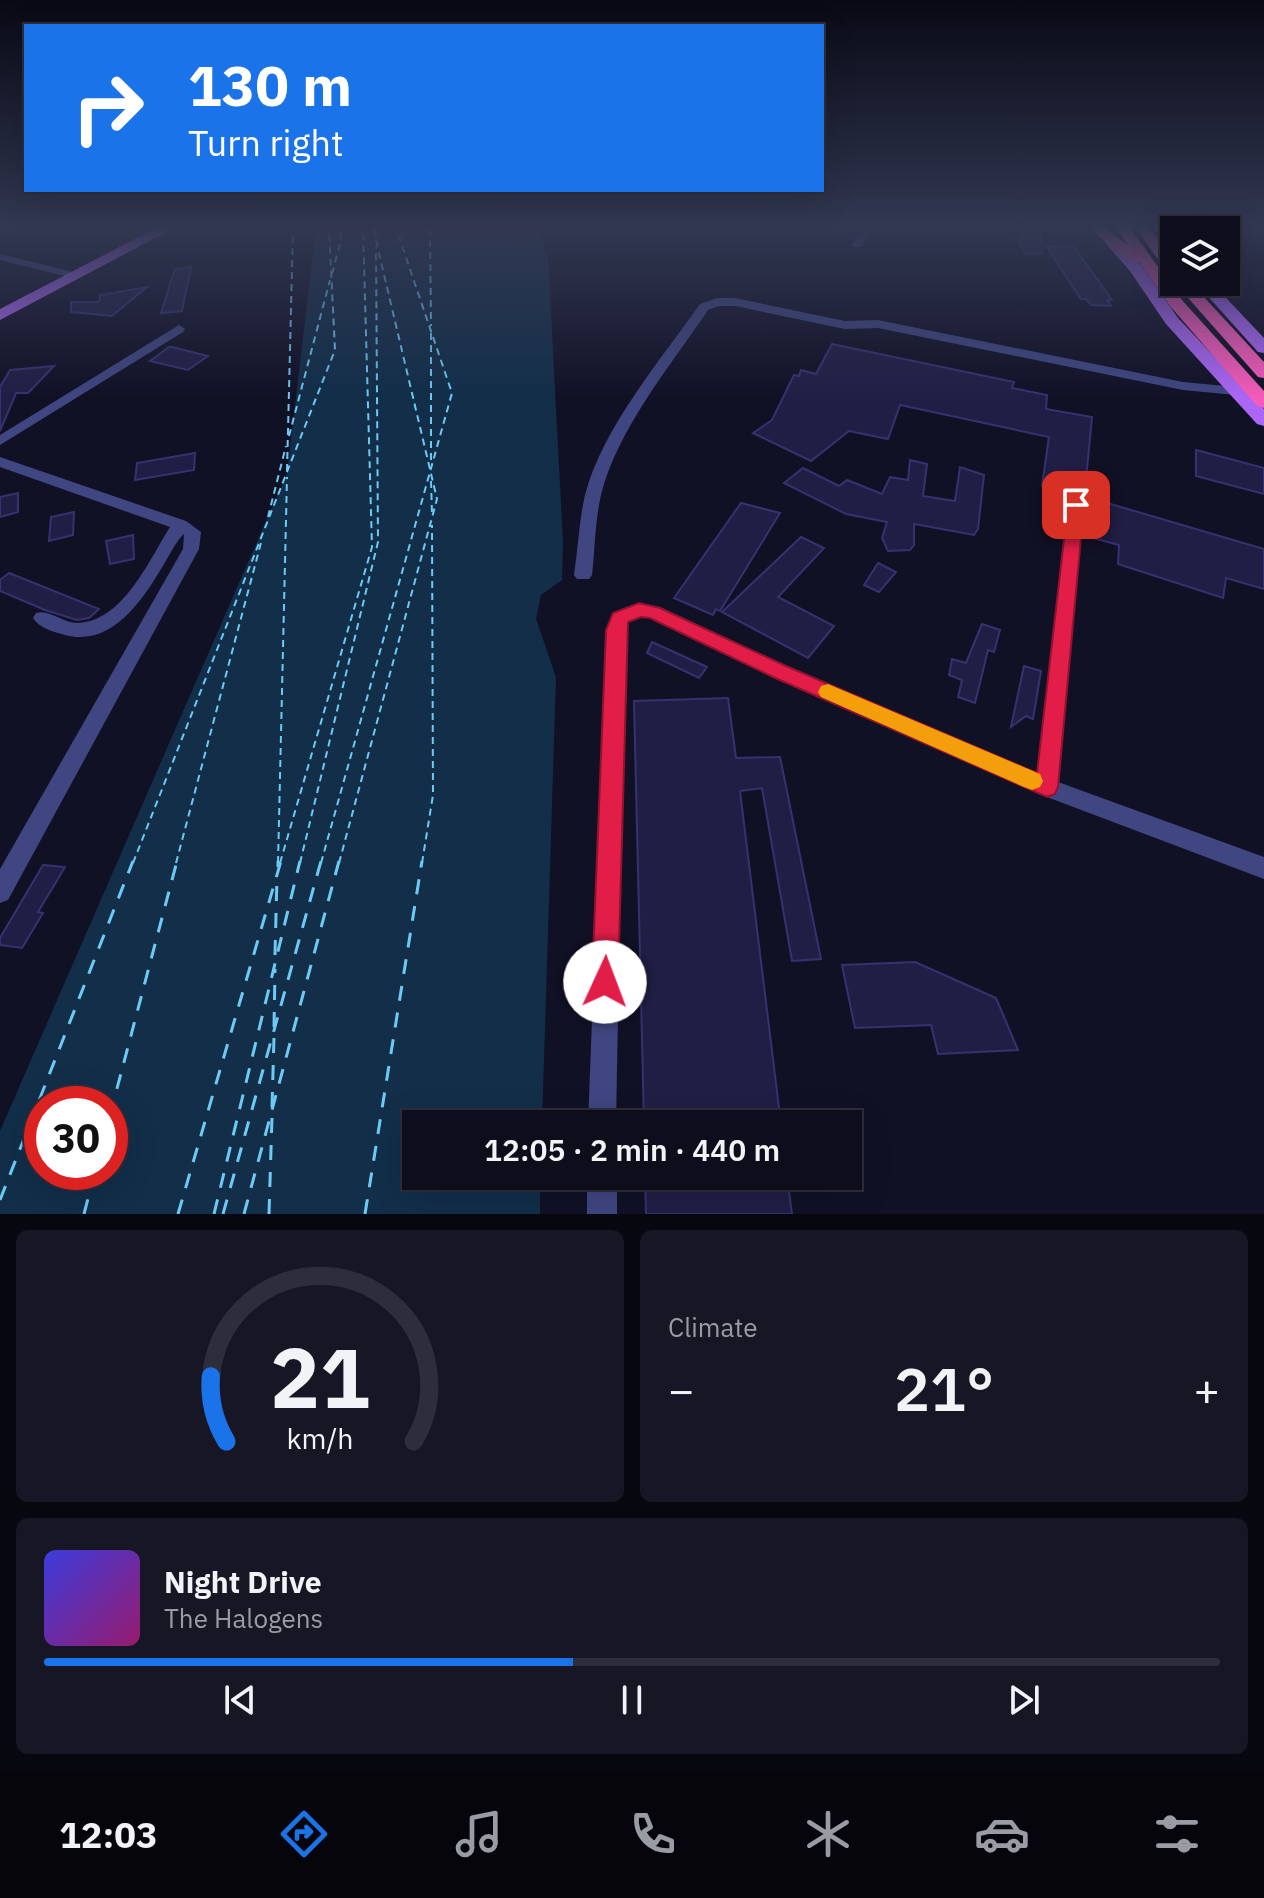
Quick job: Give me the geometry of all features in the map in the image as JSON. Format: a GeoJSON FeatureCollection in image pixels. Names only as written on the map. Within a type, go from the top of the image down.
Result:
{"type":"FeatureCollection","features":[{"type":"Feature","properties":{"kind":"highway"},"geometry":{"type":"LineString","coordinates":[[1187,296],[1221,357],[1264,402]]}},
{"type":"Feature","properties":{"kind":"highway"},"geometry":{"type":"LineString","coordinates":[[1193,296],[1264,373]]}},
{"type":"Feature","properties":{"kind":"main road"},"geometry":{"type":"LineString","coordinates":[[0,315],[60,285]]}},
{"type":"Feature","properties":{"kind":"main road"},"geometry":{"type":"LineString","coordinates":[[1174,296],[1172,321],[1264,420]]}},
{"type":"Feature","properties":{"kind":"main road"},"geometry":{"type":"LineString","coordinates":[[1200,296],[1264,348]]}},
{"type":"Feature","properties":{"kind":"street"},"geometry":{"type":"LineString","coordinates":[[583,575],[593,496],[605,462],[634,409],[685,331],[704,307],[717,302],[735,302],[845,325],[878,324],[1183,386],[1236,391]]}},
{"type":"Feature","properties":{"kind":"street"},"geometry":{"type":"LineString","coordinates":[[0,441],[179,329]]}},
{"type":"Feature","properties":{"kind":"street"},"geometry":{"type":"LineString","coordinates":[[0,462],[193,532],[191,549],[0,892]]}},
{"type":"Feature","properties":{"kind":"street"},"geometry":{"type":"LineString","coordinates":[[1047,787],[1076,505]]}},
{"type":"Feature","properties":{"kind":"street"},"geometry":{"type":"LineString","coordinates":[[42,618],[76,631],[96,627],[129,605],[180,525]]}},
{"type":"Feature","properties":{"kind":"street"},"geometry":{"type":"LineString","coordinates":[[602,1110],[615,646],[620,618],[639,610],[654,612],[779,671],[1047,787],[1264,868]]}},
{"type":"Feature","properties":{"kind":"street"},"geometry":{"type":"LineString","coordinates":[[602,1190],[602,1214]]}},
{"type":"Feature","properties":{"kind":"water"},"geometry":{"type":"Polygon","coordinates":[[[309,285],[549,285],[563,542],[562,580],[541,595],[536,619],[556,677],[542,1110],[402,1110],[402,1190],[540,1190],[540,1214],[0,1214],[0,1131],[287,473],[309,285]]]}},
{"type":"Feature","properties":{"kind":"building"},"geometry":{"type":"Polygon","coordinates":[[[170,285],[187,285],[182,311],[161,313],[170,285]]]}},
{"type":"Feature","properties":{"kind":"building"},"geometry":{"type":"Polygon","coordinates":[[[1072,285],[1101,285],[1112,300],[1107,300],[1111,306],[1091,305],[1086,299],[1081,299],[1072,285]]]}},
{"type":"Feature","properties":{"kind":"building"},"geometry":{"type":"Polygon","coordinates":[[[147,287],[112,316],[71,312],[71,302],[99,302],[100,295],[147,287]]]}},
{"type":"Feature","properties":{"kind":"building"},"geometry":{"type":"Polygon","coordinates":[[[832,344],[1014,382],[1012,388],[1047,395],[1046,409],[1092,417],[1084,501],[1078,497],[1071,500],[1055,496],[1055,489],[1042,486],[1049,437],[900,405],[888,439],[849,431],[811,461],[753,433],[772,420],[794,375],[799,376],[801,370],[816,374],[832,344]]]}},
{"type":"Feature","properties":{"kind":"building"},"geometry":{"type":"Polygon","coordinates":[[[169,347],[208,356],[188,370],[150,361],[169,347]]]}},
{"type":"Feature","properties":{"kind":"building"},"geometry":{"type":"Polygon","coordinates":[[[54,366],[28,393],[16,393],[0,431],[0,387],[10,370],[54,366]]]}},
{"type":"Feature","properties":{"kind":"building"},"geometry":{"type":"Polygon","coordinates":[[[1196,450],[1264,468],[1264,494],[1196,476],[1196,450]]]}},
{"type":"Feature","properties":{"kind":"building"},"geometry":{"type":"Polygon","coordinates":[[[195,453],[194,470],[135,480],[137,463],[195,453]]]}},
{"type":"Feature","properties":{"kind":"building"},"geometry":{"type":"Polygon","coordinates":[[[910,460],[927,464],[923,496],[955,501],[960,467],[984,475],[978,529],[974,535],[914,524],[914,545],[910,550],[888,551],[882,538],[887,522],[846,514],[784,483],[803,468],[839,486],[847,480],[882,494],[890,477],[908,480],[910,460]]]}},
{"type":"Feature","properties":{"kind":"building"},"geometry":{"type":"Polygon","coordinates":[[[18,493],[18,512],[0,517],[0,497],[18,493]]]}},
{"type":"Feature","properties":{"kind":"building"},"geometry":{"type":"Polygon","coordinates":[[[1097,500],[1264,549],[1264,589],[1226,578],[1223,598],[1118,564],[1119,545],[1089,537],[1097,500]]]}},
{"type":"Feature","properties":{"kind":"building"},"geometry":{"type":"Polygon","coordinates":[[[741,503],[780,513],[720,611],[716,609],[713,615],[674,598],[741,503]]]}},
{"type":"Feature","properties":{"kind":"building"},"geometry":{"type":"Polygon","coordinates":[[[74,512],[73,535],[49,541],[51,517],[74,512]]]}},
{"type":"Feature","properties":{"kind":"building"},"geometry":{"type":"Polygon","coordinates":[[[133,535],[134,559],[110,564],[106,541],[133,535]]]}},
{"type":"Feature","properties":{"kind":"building"},"geometry":{"type":"Polygon","coordinates":[[[801,537],[824,548],[778,597],[834,626],[808,658],[722,612],[801,537]]]}},
{"type":"Feature","properties":{"kind":"building"},"geometry":{"type":"Polygon","coordinates":[[[878,563],[896,572],[879,592],[864,585],[878,563]]]}},
{"type":"Feature","properties":{"kind":"building"},"geometry":{"type":"Polygon","coordinates":[[[9,573],[99,609],[89,618],[77,620],[45,610],[0,591],[0,580],[9,573]]]}},
{"type":"Feature","properties":{"kind":"building"},"geometry":{"type":"Polygon","coordinates":[[[982,624],[1000,630],[994,652],[988,650],[975,703],[958,697],[962,680],[949,675],[952,659],[966,663],[982,624]]]}},
{"type":"Feature","properties":{"kind":"building"},"geometry":{"type":"Polygon","coordinates":[[[652,642],[707,667],[699,678],[647,653],[652,642]]]}},
{"type":"Feature","properties":{"kind":"building"},"geometry":{"type":"Polygon","coordinates":[[[1024,666],[1041,671],[1033,719],[1026,716],[1011,727],[1024,666]]]}},
{"type":"Feature","properties":{"kind":"building"},"geometry":{"type":"Polygon","coordinates":[[[728,698],[736,758],[780,757],[821,959],[792,961],[762,788],[740,791],[779,1110],[644,1110],[634,701],[728,698]]]}},
{"type":"Feature","properties":{"kind":"building"},"geometry":{"type":"Polygon","coordinates":[[[43,865],[65,867],[38,912],[43,913],[22,948],[0,945],[0,938],[43,865]]]}},
{"type":"Feature","properties":{"kind":"building"},"geometry":{"type":"Polygon","coordinates":[[[915,962],[996,998],[1018,1050],[938,1054],[931,1025],[855,1028],[842,965],[915,962]]]}},
{"type":"Feature","properties":{"kind":"building"},"geometry":{"type":"Polygon","coordinates":[[[645,1190],[789,1190],[792,1214],[646,1214],[645,1190]]]}},
{"type":"Feature","properties":{"kind":"ferry route"},"geometry":{"type":"LineString","coordinates":[[287,471],[292,285]]}},
{"type":"Feature","properties":{"kind":"ferry route"},"geometry":{"type":"LineString","coordinates":[[289,436],[329,285]]}},
{"type":"Feature","properties":{"kind":"ferry route"},"geometry":{"type":"LineString","coordinates":[[133,863],[335,350],[332,285]]}},
{"type":"Feature","properties":{"kind":"ferry route"},"geometry":{"type":"LineString","coordinates":[[280,863],[372,547],[365,285]]}},
{"type":"Feature","properties":{"kind":"ferry route"},"geometry":{"type":"LineString","coordinates":[[300,863],[378,542],[376,285]]}},
{"type":"Feature","properties":{"kind":"ferry route"},"geometry":{"type":"LineString","coordinates":[[386,285],[430,471]]}},
{"type":"Feature","properties":{"kind":"ferry route"},"geometry":{"type":"LineString","coordinates":[[415,285],[452,393],[430,471]]}},
{"type":"Feature","properties":{"kind":"ferry route"},"geometry":{"type":"LineString","coordinates":[[431,285],[431,326]]}},
{"type":"Feature","properties":{"kind":"ferry route"},"geometry":{"type":"LineString","coordinates":[[431,333],[431,462]]}},
{"type":"Feature","properties":{"kind":"ferry route"},"geometry":{"type":"LineString","coordinates":[[268,517],[286,446]]}},
{"type":"Feature","properties":{"kind":"ferry route"},"geometry":{"type":"LineString","coordinates":[[321,863],[430,471]]}},
{"type":"Feature","properties":{"kind":"ferry route"},"geometry":{"type":"LineString","coordinates":[[339,863],[437,499],[430,471]]}},
{"type":"Feature","properties":{"kind":"ferry route"},"geometry":{"type":"LineString","coordinates":[[278,863],[287,477]]}},
{"type":"Feature","properties":{"kind":"ferry route"},"geometry":{"type":"LineString","coordinates":[[431,481],[432,514]]}},
{"type":"Feature","properties":{"kind":"ferry route"},"geometry":{"type":"LineString","coordinates":[[422,863],[433,795],[432,525]]}},
{"type":"Feature","properties":{"kind":"ferry route"},"geometry":{"type":"LineString","coordinates":[[176,863],[262,539]]}},
{"type":"Feature","properties":{"kind":"ferry route"},"geometry":{"type":"LineString","coordinates":[[0,1200],[133,861]]}},
{"type":"Feature","properties":{"kind":"ferry route"},"geometry":{"type":"LineString","coordinates":[[118,1086],[177,861]]}},
{"type":"Feature","properties":{"kind":"ferry route"},"geometry":{"type":"LineString","coordinates":[[178,1214],[281,861]]}},
{"type":"Feature","properties":{"kind":"ferry route"},"geometry":{"type":"LineString","coordinates":[[214,1214],[300,861]]}},
{"type":"Feature","properties":{"kind":"ferry route"},"geometry":{"type":"LineString","coordinates":[[223,1214],[321,861]]}},
{"type":"Feature","properties":{"kind":"ferry route"},"geometry":{"type":"LineString","coordinates":[[244,1214],[339,861]]}},
{"type":"Feature","properties":{"kind":"ferry route"},"geometry":{"type":"LineString","coordinates":[[365,1214],[422,861]]}},
{"type":"Feature","properties":{"kind":"ferry route"},"geometry":{"type":"LineString","coordinates":[[275,955],[277,877]]}},
{"type":"Feature","properties":{"kind":"ferry route"},"geometry":{"type":"LineString","coordinates":[[274,1027],[275,969]]}},
{"type":"Feature","properties":{"kind":"ferry route"},"geometry":{"type":"LineString","coordinates":[[272,1107],[274,1037]]}},
{"type":"Feature","properties":{"kind":"ferry route"},"geometry":{"type":"LineString","coordinates":[[269,1214],[272,1117]]}},
{"type":"Feature","properties":{"kind":"ferry route"},"geometry":{"type":"LineString","coordinates":[[84,1214],[90,1190]]}},
{"type":"Feature","properties":{"kind":"slow traffic"},"geometry":{"type":"LineString","coordinates":[[828,692],[1032,781]]}},
{"type":"Feature","properties":{"kind":"route"},"geometry":{"type":"LineString","coordinates":[[605,982],[616,630],[620,618],[639,610],[654,612],[779,671],[1047,787],[1076,505]]}}]}
